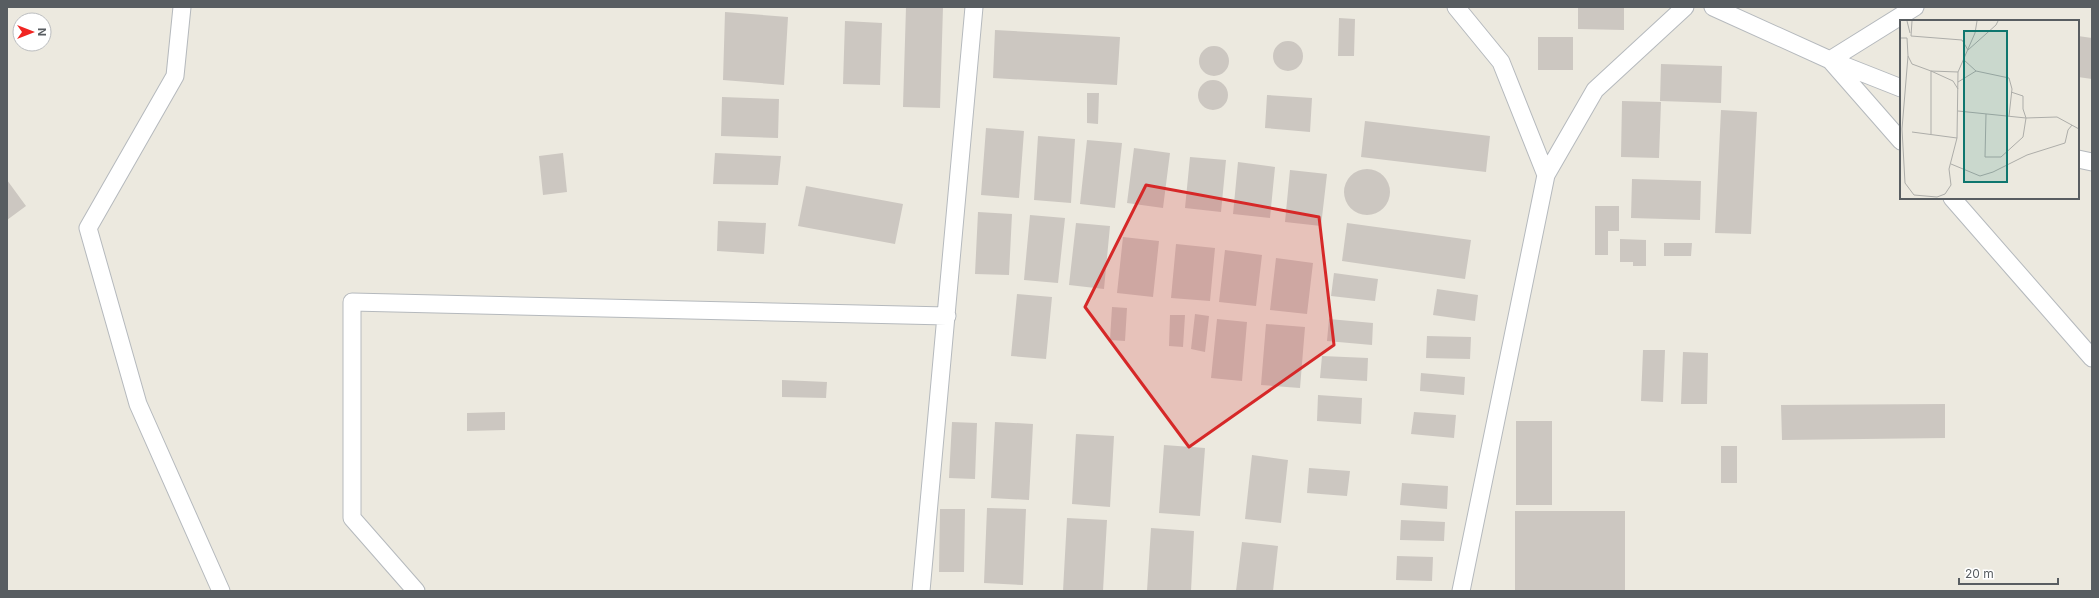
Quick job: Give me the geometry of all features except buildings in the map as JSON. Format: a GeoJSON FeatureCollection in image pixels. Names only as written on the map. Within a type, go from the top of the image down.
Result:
{"type":"FeatureCollection","features":[{"type":"Feature","properties":{"kind":"lane"},"geometry":{"type":"LineString","coordinates":[[182,7],[175,76],[88,228],[138,404],[221,591]]}},
{"type":"Feature","properties":{"kind":"lane"},"geometry":{"type":"LineString","coordinates":[[921,591],[974,7]]}},
{"type":"Feature","properties":{"kind":"lane"},"geometry":{"type":"LineString","coordinates":[[1456,7],[1501,62],[1546,175]]}},
{"type":"Feature","properties":{"kind":"lane"},"geometry":{"type":"LineString","coordinates":[[1461,591],[1546,175],[1595,90],[1685,7]]}},
{"type":"Feature","properties":{"kind":"lane"},"geometry":{"type":"LineString","coordinates":[[1713,7],[1830,60],[1900,88]]}},
{"type":"Feature","properties":{"kind":"lane"},"geometry":{"type":"LineString","coordinates":[[1830,60],[1915,7]]}},
{"type":"Feature","properties":{"kind":"lane"},"geometry":{"type":"LineString","coordinates":[[1830,60],[1900,140]]}},
{"type":"Feature","properties":{"kind":"lane"},"geometry":{"type":"LineString","coordinates":[[2079,159],[2092,162]]}},
{"type":"Feature","properties":{"kind":"lane"},"geometry":{"type":"LineString","coordinates":[[1953,199],[2092,358]]}},
{"type":"Feature","properties":{"kind":"lane"},"geometry":{"type":"LineString","coordinates":[[416,591],[352,518],[352,302],[947,316]]}},
{"type":"Feature","properties":{"kind":"highlighted area"},"geometry":{"type":"Polygon","coordinates":[[[1146,185],[1319,217],[1334,345],[1189,447],[1085,307],[1146,185]]]}}]}
